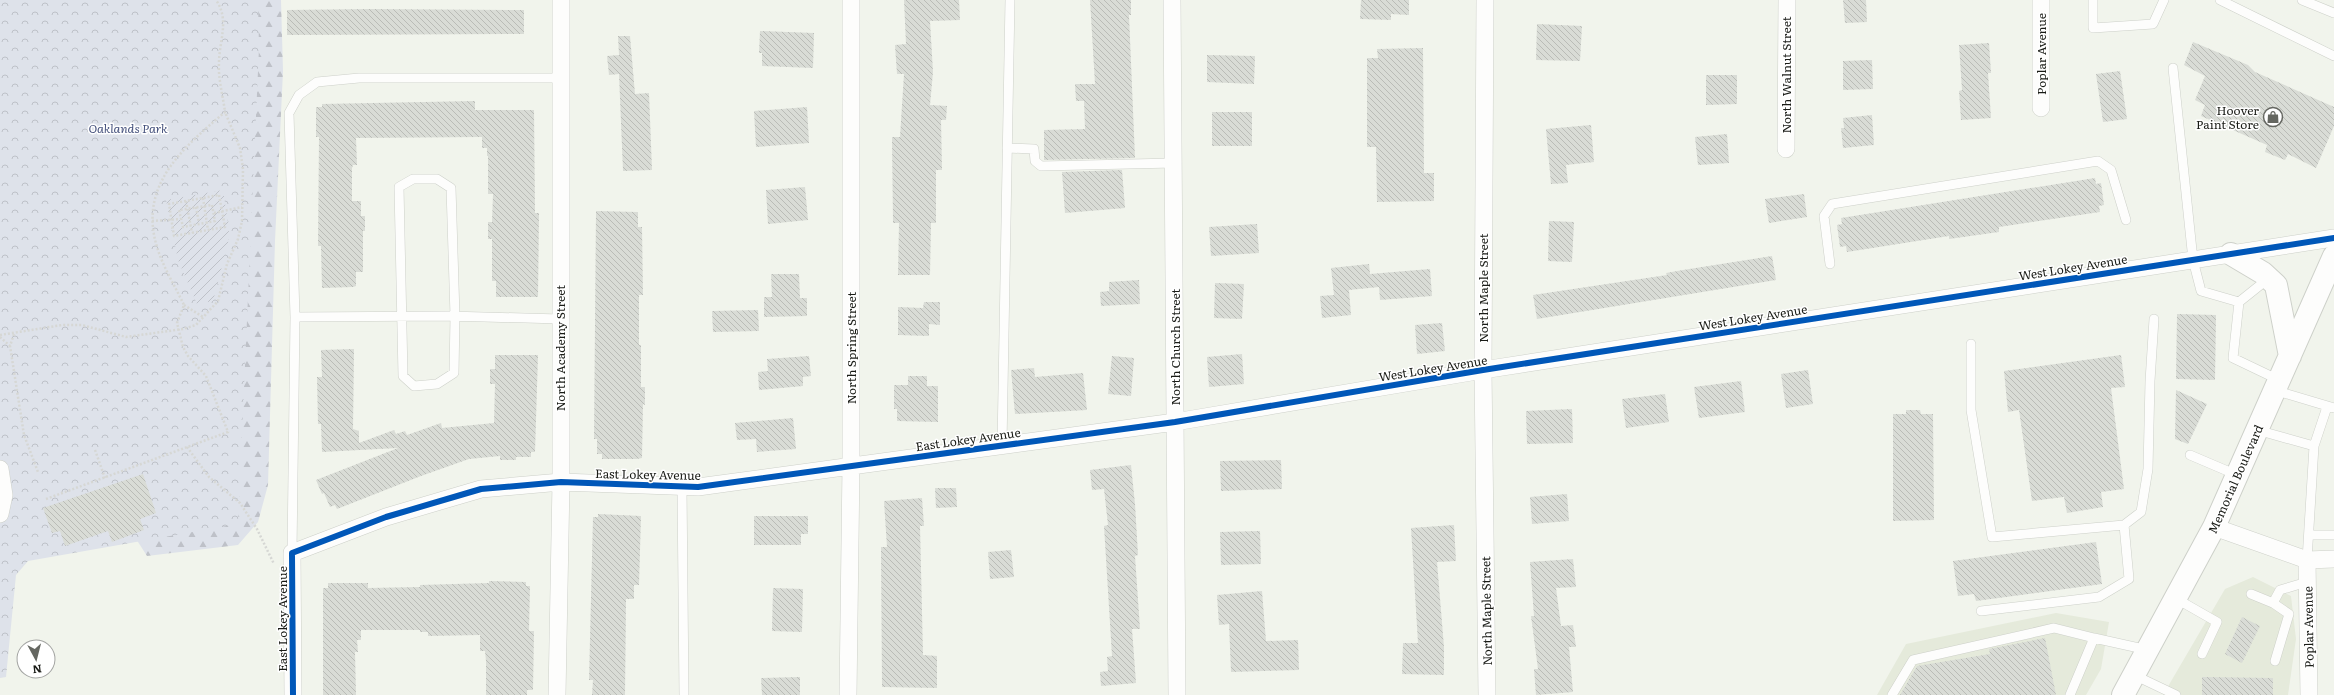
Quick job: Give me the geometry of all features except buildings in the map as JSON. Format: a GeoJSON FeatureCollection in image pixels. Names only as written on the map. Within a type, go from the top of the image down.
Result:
{"type":"FeatureCollection","features":[{"type":"Feature","properties":{"kind":"main road"},"geometry":{"type":"LineString","coordinates":[[2231,254],[2269,278],[2276,285],[2290,356]]}},
{"type":"Feature","properties":{"kind":"main road","name":"Memorial Boulevard"},"geometry":{"type":"LineString","coordinates":[[2123,695],[2214,526],[2334,256]]}},
{"type":"Feature","properties":{"kind":"street","name":"North Academy Street"},"geometry":{"type":"LineString","coordinates":[[557,695],[561,482],[561,0]]}},
{"type":"Feature","properties":{"kind":"street","name":"North Spring Street"},"geometry":{"type":"LineString","coordinates":[[848,695],[851,465],[851,0]]}},
{"type":"Feature","properties":{"kind":"street","name":"North Church Street"},"geometry":{"type":"LineString","coordinates":[[1172,0],[1177,695]]}},
{"type":"Feature","properties":{"kind":"street","name":"North Maple Street"},"geometry":{"type":"LineString","coordinates":[[1485,0],[1483,370],[1487,695]]}},
{"type":"Feature","properties":{"kind":"street","name":"North Walnut Street"},"geometry":{"type":"LineString","coordinates":[[1786,149],[1787,0]]}},
{"type":"Feature","properties":{"kind":"street","name":"Poplar Avenue"},"geometry":{"type":"LineString","coordinates":[[2041,0],[2041,108]]}},
{"type":"Feature","properties":{"kind":"street","name":"West Lokey Avenue"},"geometry":{"type":"LineString","coordinates":[[1175,422],[1483,370],[2334,238]]}},
{"type":"Feature","properties":{"kind":"street","name":"East Lokey Avenue"},"geometry":{"type":"LineString","coordinates":[[293,695],[292,553],[386,517],[481,489],[561,482],[698,487],[1175,422]]}},
{"type":"Feature","properties":{"kind":"street"},"geometry":{"type":"LineString","coordinates":[[0,469],[4,495],[0,514]]}},
{"type":"Feature","properties":{"kind":"street"},"geometry":{"type":"LineString","coordinates":[[2214,526],[2307,560],[2334,559]]}},
{"type":"Feature","properties":{"kind":"street","name":"Poplar Avenue"},"geometry":{"type":"LineString","coordinates":[[2307,560],[2309,695]]}},
{"type":"Feature","properties":{"kind":"lane"},"geometry":{"type":"LineString","coordinates":[[1002,445],[1010,0]]}},
{"type":"Feature","properties":{"kind":"lane"},"geometry":{"type":"LineString","coordinates":[[2093,0],[2093,28],[2153,24],[2164,0]]}},
{"type":"Feature","properties":{"kind":"lane"},"geometry":{"type":"LineString","coordinates":[[2220,0],[2334,56]]}},
{"type":"Feature","properties":{"kind":"lane"},"geometry":{"type":"LineString","coordinates":[[2302,0],[2334,13]]}},
{"type":"Feature","properties":{"kind":"lane"},"geometry":{"type":"LineString","coordinates":[[2173,68],[2194,260],[2201,291],[2239,302]]}},
{"type":"Feature","properties":{"kind":"lane"},"geometry":{"type":"LineString","coordinates":[[292,553],[295,317],[289,113],[299,95],[317,82],[359,78],[560,78]]}},
{"type":"Feature","properties":{"kind":"lane"},"geometry":{"type":"LineString","coordinates":[[1007,148],[1034,149],[1035,161],[1041,166],[1174,163]]}},
{"type":"Feature","properties":{"kind":"lane"},"geometry":{"type":"LineString","coordinates":[[1830,264],[1824,216],[1832,204],[2098,161],[2111,170],[2126,220]]}},
{"type":"Feature","properties":{"kind":"lane"},"geometry":{"type":"LineString","coordinates":[[413,179],[437,179],[451,188],[455,316],[454,373],[437,384],[414,386],[403,376],[399,187],[413,179]]}},
{"type":"Feature","properties":{"kind":"lane"},"geometry":{"type":"LineString","coordinates":[[2269,278],[2239,302],[2233,358],[2277,385],[2331,408],[2314,446],[2307,560]]}},
{"type":"Feature","properties":{"kind":"lane"},"geometry":{"type":"LineString","coordinates":[[295,317],[455,316],[560,319]]}},
{"type":"Feature","properties":{"kind":"lane"},"geometry":{"type":"LineString","coordinates":[[1971,344],[1971,410],[1992,537],[2124,525],[2141,512],[2148,469],[2150,381],[2154,319]]}},
{"type":"Feature","properties":{"kind":"lane"},"geometry":{"type":"LineString","coordinates":[[2257,430],[2314,446]]}},
{"type":"Feature","properties":{"kind":"lane"},"geometry":{"type":"LineString","coordinates":[[2190,455],[2237,475]]}},
{"type":"Feature","properties":{"kind":"lane"},"geometry":{"type":"LineString","coordinates":[[682,486],[684,695]]}},
{"type":"Feature","properties":{"kind":"lane"},"geometry":{"type":"LineString","coordinates":[[1981,611],[2099,597],[2129,579],[2124,525]]}},
{"type":"Feature","properties":{"kind":"lane"},"geometry":{"type":"LineString","coordinates":[[2309,535],[2334,535]]}},
{"type":"Feature","properties":{"kind":"lane"},"geometry":{"type":"LineString","coordinates":[[2273,603],[2280,590],[2307,582]]}},
{"type":"Feature","properties":{"kind":"lane"},"geometry":{"type":"LineString","coordinates":[[2251,594],[2273,603],[2289,614],[2275,661]]}},
{"type":"Feature","properties":{"kind":"lane"},"geometry":{"type":"LineString","coordinates":[[2175,598],[2217,622],[2202,654]]}},
{"type":"Feature","properties":{"kind":"lane"},"geometry":{"type":"LineString","coordinates":[[1892,695],[1913,660],[2054,628],[2148,650]]}},
{"type":"Feature","properties":{"kind":"lane"},"geometry":{"type":"LineString","coordinates":[[2070,695],[2094,638]]}},
{"type":"Feature","properties":{"kind":"lane"},"geometry":{"type":"LineString","coordinates":[[2134,675],[2176,695]]}},
{"type":"Feature","properties":{"kind":"path"},"geometry":{"type":"LineString","coordinates":[[0,336],[62,325],[82,325],[126,337],[177,330],[196,325],[218,301],[227,264],[240,230],[243,169],[240,148],[234,128],[225,112],[218,64],[224,25],[222,13],[216,0]]}},
{"type":"Feature","properties":{"kind":"path"},"geometry":{"type":"LineString","coordinates":[[203,316],[184,305],[157,248],[152,221],[155,199],[167,169],[178,155],[225,112]]}},
{"type":"Feature","properties":{"kind":"path"},"geometry":{"type":"LineString","coordinates":[[219,195],[225,227],[174,236],[169,204],[186,201],[219,195]]}},
{"type":"Feature","properties":{"kind":"path"},"geometry":{"type":"LineString","coordinates":[[203,198],[208,230]]}},
{"type":"Feature","properties":{"kind":"path"},"geometry":{"type":"LineString","coordinates":[[186,201],[192,233]]}},
{"type":"Feature","properties":{"kind":"path"},"geometry":{"type":"LineString","coordinates":[[212,205],[215,221],[182,227],[179,210],[204,206],[212,205]]}},
{"type":"Feature","properties":{"kind":"path"},"geometry":{"type":"LineString","coordinates":[[196,207],[199,223]]}},
{"type":"Feature","properties":{"kind":"path"},"geometry":{"type":"LineString","coordinates":[[214,213],[242,207]]}},
{"type":"Feature","properties":{"kind":"path"},"geometry":{"type":"LineString","coordinates":[[152,221],[181,218]]}},
{"type":"Feature","properties":{"kind":"path"},"geometry":{"type":"LineString","coordinates":[[46,499],[228,432],[206,376],[188,356],[177,330],[179,317],[184,305]]}},
{"type":"Feature","properties":{"kind":"path"},"geometry":{"type":"LineString","coordinates":[[14,334],[10,346],[24,435],[38,472]]}},
{"type":"Feature","properties":{"kind":"path"},"geometry":{"type":"LineString","coordinates":[[0,336],[10,346]]}},
{"type":"Feature","properties":{"kind":"path"},"geometry":{"type":"LineString","coordinates":[[187,447],[209,477],[240,503],[257,529],[276,568]]}},
{"type":"Feature","properties":{"kind":"path"},"geometry":{"type":"LineString","coordinates":[[95,450],[104,478]]}},
{"type":"Feature","properties":{"kind":"shaded area"},"geometry":{"type":"Polygon","coordinates":[[[2253,577],[2291,596],[2296,639],[2288,695],[2163,695],[2225,589],[2253,577]]]}},
{"type":"Feature","properties":{"kind":"shaded area"},"geometry":{"type":"Polygon","coordinates":[[[2056,613],[2109,622],[2101,669],[2086,695],[1877,695],[1906,644],[2056,613]]]}},
{"type":"Feature","properties":{"kind":"green space","name":"Oaklands Park"},"geometry":{"type":"Polygon","coordinates":[[[0,0],[258,0],[259,48],[238,524],[28,561],[16,575],[6,677],[0,678],[0,0]]]}},
{"type":"Feature","properties":{"kind":"green space"},"geometry":{"type":"Polygon","coordinates":[[[228,0],[281,0],[283,71],[275,241],[268,485],[258,522],[238,545],[147,556],[133,534],[228,0]]]}},
{"type":"Feature","properties":{"kind":"green space"},"geometry":{"type":"Polygon","coordinates":[[[223,190],[229,229],[228,243],[213,301],[197,304],[178,260],[166,200],[223,190]]]}},
{"type":"Feature","properties":{"kind":"cycle path"},"geometry":{"type":"LineString","coordinates":[[293,695],[292,553],[386,517],[481,489],[561,482],[698,487],[1175,422],[1483,370],[2334,238]]}},
{"type":"Feature","properties":{"kind":"place","name":"Hoover Paint Store"},"geometry":{"type":"Point","coordinates":[2273,117]}}]}
